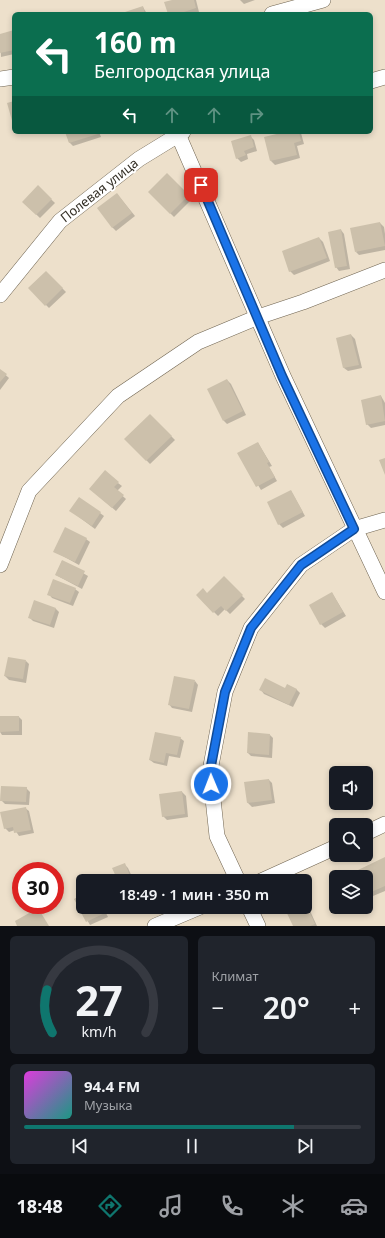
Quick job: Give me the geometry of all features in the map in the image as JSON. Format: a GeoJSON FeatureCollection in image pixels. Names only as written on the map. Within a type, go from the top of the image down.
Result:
{"type":"FeatureCollection","features":[{"type":"Feature","properties":{"kind":"street"},"geometry":{"type":"LineString","coordinates":[[279,12],[323,0]]}},
{"type":"Feature","properties":{"kind":"street"},"geometry":{"type":"LineString","coordinates":[[0,79],[12,77]]}},
{"type":"Feature","properties":{"kind":"street"},"geometry":{"type":"LineString","coordinates":[[373,80],[385,77]]}},
{"type":"Feature","properties":{"kind":"street","name":"Полевая улица"},"geometry":{"type":"LineString","coordinates":[[0,295],[60,221],[139,159],[176,134]]}},
{"type":"Feature","properties":{"kind":"street"},"geometry":{"type":"LineString","coordinates":[[180,134],[282,376],[385,592]]}},
{"type":"Feature","properties":{"kind":"street"},"geometry":{"type":"LineString","coordinates":[[0,565],[29,491],[118,396],[198,342],[258,317],[303,302],[385,270]]}},
{"type":"Feature","properties":{"kind":"street"},"geometry":{"type":"LineString","coordinates":[[235,874],[217,836],[210,771],[225,692],[251,628],[301,565],[354,529],[385,520]]}},
{"type":"Feature","properties":{"kind":"street"},"geometry":{"type":"LineString","coordinates":[[373,830],[385,824]]}},
{"type":"Feature","properties":{"kind":"street"},"geometry":{"type":"LineString","coordinates":[[276,874],[329,850]]}},
{"type":"Feature","properties":{"kind":"street"},"geometry":{"type":"LineString","coordinates":[[155,926],[183,914]]}},
{"type":"Feature","properties":{"kind":"street"},"geometry":{"type":"LineString","coordinates":[[252,914],[258,926]]}},
{"type":"Feature","properties":{"kind":"building"},"geometry":{"type":"Polygon","coordinates":[[[172,0],[194,0],[196,8],[184,12],[167,12],[164,2],[172,0]]]}},
{"type":"Feature","properties":{"kind":"building"},"geometry":{"type":"Polygon","coordinates":[[[143,6],[144,12],[125,12],[143,6]]]}},
{"type":"Feature","properties":{"kind":"building"},"geometry":{"type":"Polygon","coordinates":[[[12,31],[12,50],[0,53],[0,34],[12,31]]]}},
{"type":"Feature","properties":{"kind":"building"},"geometry":{"type":"Polygon","coordinates":[[[12,102],[12,120],[7,103],[12,102]]]}},
{"type":"Feature","properties":{"kind":"building"},"geometry":{"type":"Polygon","coordinates":[[[66,134],[98,134],[69,143],[66,134]]]}},
{"type":"Feature","properties":{"kind":"building"},"geometry":{"type":"Polygon","coordinates":[[[277,134],[299,134],[301,141],[294,143],[297,155],[270,161],[264,137],[277,134]]]}},
{"type":"Feature","properties":{"kind":"building"},"geometry":{"type":"Polygon","coordinates":[[[251,135],[254,147],[244,151],[246,155],[236,159],[231,141],[251,135]]]}},
{"type":"Feature","properties":{"kind":"building"},"geometry":{"type":"Polygon","coordinates":[[[167,173],[189,195],[170,214],[148,192],[167,173]]]}},
{"type":"Feature","properties":{"kind":"building"},"geometry":{"type":"Polygon","coordinates":[[[38,185],[52,199],[36,215],[22,202],[38,185]]]}},
{"type":"Feature","properties":{"kind":"building"},"geometry":{"type":"Polygon","coordinates":[[[117,193],[132,213],[112,228],[97,208],[117,193]]]}},
{"type":"Feature","properties":{"kind":"building"},"geometry":{"type":"Polygon","coordinates":[[[380,222],[385,246],[355,252],[350,228],[380,222]]]}},
{"type":"Feature","properties":{"kind":"building"},"geometry":{"type":"Polygon","coordinates":[[[341,229],[347,266],[335,268],[328,232],[341,229]]]}},
{"type":"Feature","properties":{"kind":"building"},"geometry":{"type":"Polygon","coordinates":[[[319,237],[327,258],[289,272],[282,251],[319,237]]]}},
{"type":"Feature","properties":{"kind":"building"},"geometry":{"type":"Polygon","coordinates":[[[46,271],[63,288],[45,306],[28,288],[46,271]]]}},
{"type":"Feature","properties":{"kind":"building"},"geometry":{"type":"Polygon","coordinates":[[[351,334],[359,365],[343,368],[336,338],[351,334]]]}},
{"type":"Feature","properties":{"kind":"building"},"geometry":{"type":"Polygon","coordinates":[[[0,369],[7,374],[0,382],[0,369]]]}},
{"type":"Feature","properties":{"kind":"building"},"geometry":{"type":"Polygon","coordinates":[[[227,379],[243,411],[223,421],[207,389],[227,379]]]}},
{"type":"Feature","properties":{"kind":"building"},"geometry":{"type":"Polygon","coordinates":[[[381,395],[385,421],[366,425],[361,400],[381,395]]]}},
{"type":"Feature","properties":{"kind":"building"},"geometry":{"type":"Polygon","coordinates":[[[150,414],[172,436],[146,461],[124,439],[150,414]]]}},
{"type":"Feature","properties":{"kind":"building"},"geometry":{"type":"Polygon","coordinates":[[[258,442],[275,477],[256,487],[237,453],[258,442]]]}},
{"type":"Feature","properties":{"kind":"building"},"geometry":{"type":"Polygon","coordinates":[[[385,458],[385,475],[379,460],[385,458]]]}},
{"type":"Feature","properties":{"kind":"building"},"geometry":{"type":"Polygon","coordinates":[[[105,470],[119,482],[114,487],[124,495],[112,508],[89,489],[105,470]]]}},
{"type":"Feature","properties":{"kind":"building"},"geometry":{"type":"Polygon","coordinates":[[[291,490],[303,512],[278,525],[267,502],[291,490]]]}},
{"type":"Feature","properties":{"kind":"building"},"geometry":{"type":"Polygon","coordinates":[[[79,497],[101,512],[92,526],[69,511],[79,497]]]}},
{"type":"Feature","properties":{"kind":"building"},"geometry":{"type":"Polygon","coordinates":[[[65,527],[87,538],[75,562],[53,552],[65,527]]]}},
{"type":"Feature","properties":{"kind":"building"},"geometry":{"type":"Polygon","coordinates":[[[62,560],[85,571],[78,586],[55,575],[62,560]]]}},
{"type":"Feature","properties":{"kind":"building"},"geometry":{"type":"Polygon","coordinates":[[[224,576],[243,595],[226,611],[221,606],[213,613],[196,595],[203,588],[207,593],[224,576]]]}},
{"type":"Feature","properties":{"kind":"building"},"geometry":{"type":"Polygon","coordinates":[[[53,579],[76,588],[70,603],[47,595],[53,579]]]}},
{"type":"Feature","properties":{"kind":"building"},"geometry":{"type":"Polygon","coordinates":[[[332,592],[343,612],[320,625],[309,605],[332,592]]]}},
{"type":"Feature","properties":{"kind":"building"},"geometry":{"type":"Polygon","coordinates":[[[34,600],[56,608],[50,625],[28,618],[34,600]]]}},
{"type":"Feature","properties":{"kind":"building"},"geometry":{"type":"Polygon","coordinates":[[[8,657],[26,660],[23,679],[4,676],[8,657]]]}},
{"type":"Feature","properties":{"kind":"building"},"geometry":{"type":"Polygon","coordinates":[[[174,676],[195,680],[189,709],[168,705],[174,676]]]}},
{"type":"Feature","properties":{"kind":"building"},"geometry":{"type":"Polygon","coordinates":[[[265,678],[285,688],[287,684],[297,689],[289,705],[259,690],[265,678]]]}},
{"type":"Feature","properties":{"kind":"building"},"geometry":{"type":"Polygon","coordinates":[[[0,716],[19,716],[19,731],[0,732],[0,716]]]}},
{"type":"Feature","properties":{"kind":"building"},"geometry":{"type":"Polygon","coordinates":[[[155,732],[181,737],[177,755],[166,753],[164,763],[149,760],[155,732]]]}},
{"type":"Feature","properties":{"kind":"building"},"geometry":{"type":"Polygon","coordinates":[[[248,732],[270,734],[269,755],[247,753],[248,732]]]}},
{"type":"Feature","properties":{"kind":"building"},"geometry":{"type":"Polygon","coordinates":[[[269,779],[272,800],[247,803],[244,782],[269,779]]]}},
{"type":"Feature","properties":{"kind":"building"},"geometry":{"type":"Polygon","coordinates":[[[1,786],[27,787],[26,802],[0,801],[1,786]]]}},
{"type":"Feature","properties":{"kind":"building"},"geometry":{"type":"Polygon","coordinates":[[[182,791],[185,814],[162,817],[159,794],[182,791]]]}},
{"type":"Feature","properties":{"kind":"building"},"geometry":{"type":"Polygon","coordinates":[[[26,807],[31,830],[14,833],[13,827],[4,829],[0,812],[26,807]]]}},
{"type":"Feature","properties":{"kind":"building"},"geometry":{"type":"Polygon","coordinates":[[[385,857],[385,886],[373,891],[373,870],[358,870],[385,857]]]}},
{"type":"Feature","properties":{"kind":"building"},"geometry":{"type":"Polygon","coordinates":[[[125,863],[129,874],[115,874],[112,868],[125,863]]]}},
{"type":"Feature","properties":{"kind":"building"},"geometry":{"type":"Polygon","coordinates":[[[27,914],[42,914],[49,926],[17,926],[15,921],[27,914]]]}},
{"type":"Feature","properties":{"kind":"building"},"geometry":{"type":"Polygon","coordinates":[[[82,914],[103,914],[86,922],[82,914]]]}},
{"type":"Feature","properties":{"kind":"building"},"geometry":{"type":"Polygon","coordinates":[[[287,914],[310,914],[315,924],[310,926],[293,926],[287,914]]]}},
{"type":"Feature","properties":{"kind":"route"},"geometry":{"type":"LineString","coordinates":[[201,185],[282,376],[354,529],[301,565],[251,628],[225,692],[210,771],[211,784]]}}]}
